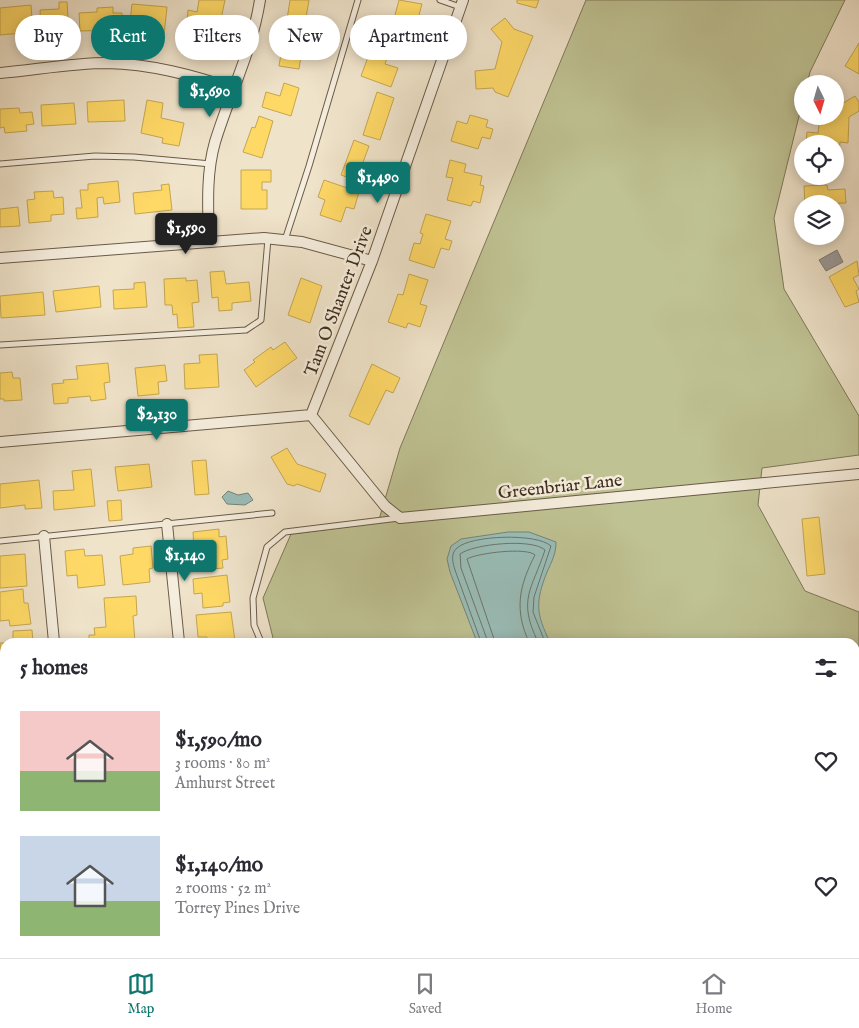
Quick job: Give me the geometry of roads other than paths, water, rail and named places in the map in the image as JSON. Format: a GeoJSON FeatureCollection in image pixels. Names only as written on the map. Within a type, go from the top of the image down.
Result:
{"type":"FeatureCollection","features":[{"type":"Feature","properties":{"kind":"street"},"geometry":{"type":"LineString","coordinates":[[209,240],[208,203],[214,144],[249,51],[260,0]]}},
{"type":"Feature","properties":{"kind":"street","name":"Tam O Shanter Drive"},"geometry":{"type":"LineString","coordinates":[[311,415],[372,261],[461,3]]}},
{"type":"Feature","properties":{"kind":"street"},"geometry":{"type":"LineString","coordinates":[[0,73],[105,63],[148,66],[193,76],[234,89]]}},
{"type":"Feature","properties":{"kind":"street"},"geometry":{"type":"LineString","coordinates":[[0,258],[209,240],[268,238],[302,242],[372,261]]}},
{"type":"Feature","properties":{"kind":"street"},"geometry":{"type":"LineString","coordinates":[[0,442],[311,415],[385,506],[400,518]]}},
{"type":"Feature","properties":{"kind":"street","name":"Greenbriar Lane"},"geometry":{"type":"LineString","coordinates":[[400,518],[859,474]]}},
{"type":"Feature","properties":{"kind":"street"},"geometry":{"type":"LineString","coordinates":[[167,524],[179,638]]}},
{"type":"Feature","properties":{"kind":"street"},"geometry":{"type":"LineString","coordinates":[[44,536],[54,638]]}},
{"type":"Feature","properties":{"kind":"lane"},"geometry":{"type":"LineString","coordinates":[[284,240],[309,166],[358,0]]}},
{"type":"Feature","properties":{"kind":"lane"},"geometry":{"type":"LineString","coordinates":[[440,0],[461,3]]}},
{"type":"Feature","properties":{"kind":"lane"},"geometry":{"type":"LineString","coordinates":[[0,164],[94,156],[134,157],[212,164]]}},
{"type":"Feature","properties":{"kind":"lane"},"geometry":{"type":"LineString","coordinates":[[0,346],[246,330],[261,320],[265,296],[268,238]]}},
{"type":"Feature","properties":{"kind":"lane"},"geometry":{"type":"LineString","coordinates":[[0,541],[272,513]]}},
{"type":"Feature","properties":{"kind":"lane"},"geometry":{"type":"LineString","coordinates":[[259,638],[254,625],[253,598],[267,547],[285,532],[400,518]]}},
{"type":"Feature","properties":{"kind":"water"},"geometry":{"type":"Polygon","coordinates":[[[228,491],[238,495],[248,493],[253,500],[245,505],[227,504],[222,497],[228,491]]]}},
{"type":"Feature","properties":{"kind":"water"},"geometry":{"type":"Polygon","coordinates":[[[508,532],[529,532],[556,542],[539,600],[540,615],[548,638],[475,638],[450,572],[447,559],[451,546],[461,539],[508,532]]]}}]}
